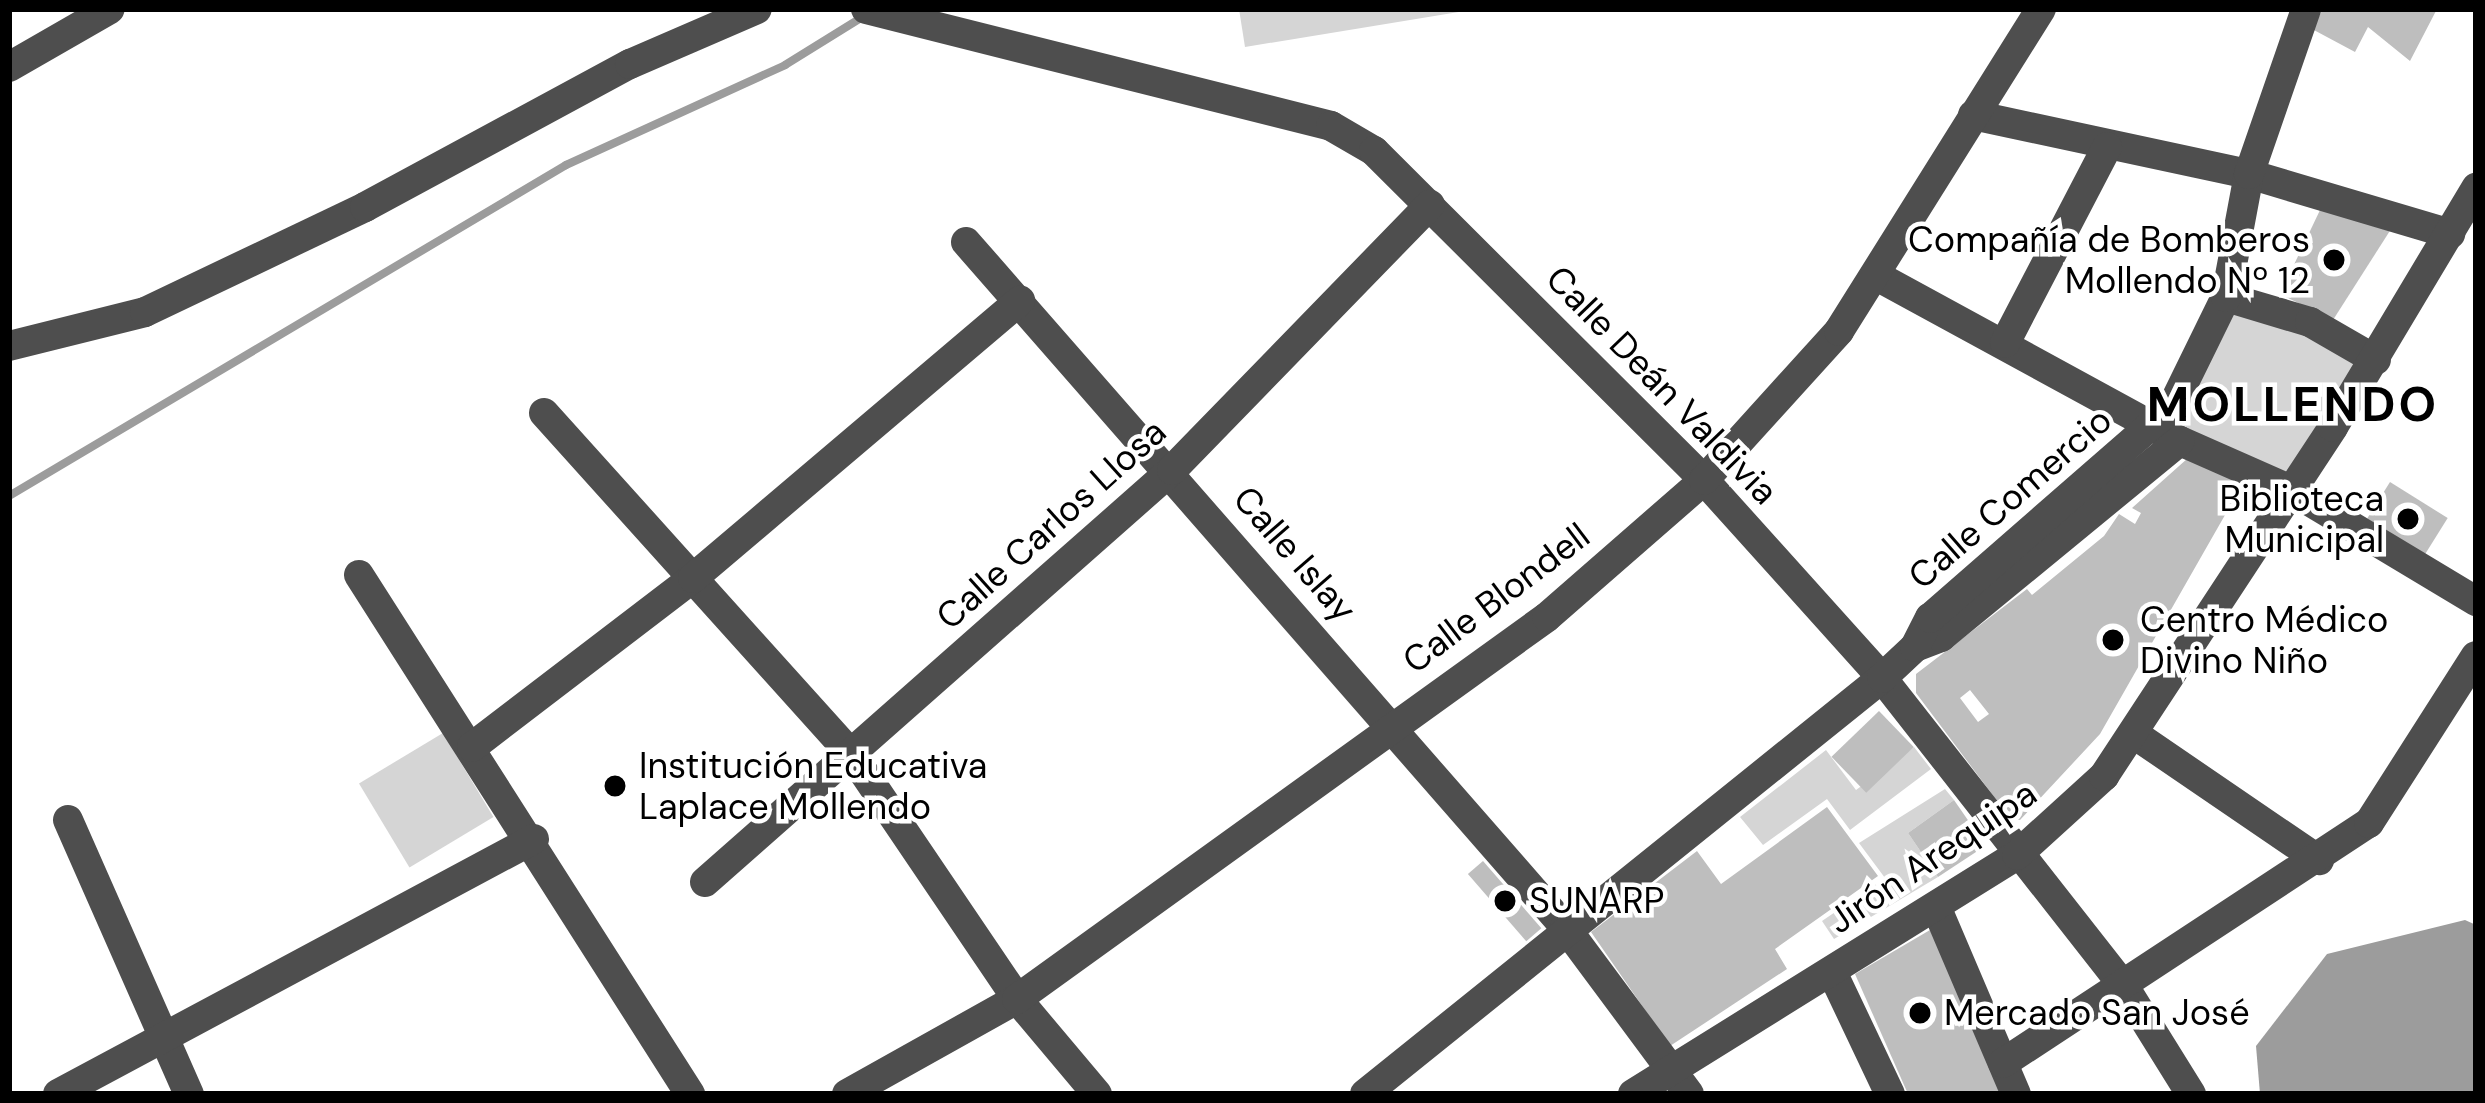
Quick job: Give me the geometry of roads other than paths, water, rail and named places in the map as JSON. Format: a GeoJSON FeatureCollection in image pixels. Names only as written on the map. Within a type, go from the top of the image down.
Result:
{"type":"FeatureCollection","features":[{"type":"Feature","properties":{"kind":"street"},"geometry":{"type":"LineString","coordinates":[[9,68],[110,9]]}},
{"type":"Feature","properties":{"kind":"street"},"geometry":{"type":"LineString","coordinates":[[9,346],[145,312],[365,207],[630,64],[757,9]]}},
{"type":"Feature","properties":{"kind":"street","name":"Calle Blondell"},"geometry":{"type":"LineString","coordinates":[[847,1094],[1017,998],[1390,724],[1547,617],[1704,480],[1839,331],[2041,9]]}},
{"type":"Feature","properties":{"kind":"street","name":"Calle Comercio"},"geometry":{"type":"LineString","coordinates":[[1366,1094],[1565,927],[1882,678],[1915,647],[1930,618],[2167,433],[2172,407],[2226,297],[2249,174],[2306,9]]}},
{"type":"Feature","properties":{"kind":"street","name":"Calle Deán Valdivia"},"geometry":{"type":"LineString","coordinates":[[873,12],[1331,126],[1374,151],[1704,480],[1882,678],[2125,988],[2191,1094]]}},
{"type":"Feature","properties":{"kind":"street"},"geometry":{"type":"LineString","coordinates":[[1973,115],[2249,174],[2450,234]]}},
{"type":"Feature","properties":{"kind":"street"},"geometry":{"type":"LineString","coordinates":[[2005,344],[2107,146]]}},
{"type":"Feature","properties":{"kind":"street","name":"Jirón Arequipa"},"geometry":{"type":"LineString","coordinates":[[1634,1094],[1680,1082],[1832,971],[2017,855],[2104,776],[2376,360],[2476,188]]}},
{"type":"Feature","properties":{"kind":"street","name":"Calle Carlos Llosa"},"geometry":{"type":"LineString","coordinates":[[706,882],[1172,470],[1430,205]]}},
{"type":"Feature","properties":{"kind":"street","name":"Calle Islay"},"geometry":{"type":"LineString","coordinates":[[966,242],[1172,470],[1565,927],[1680,1082]]}},
{"type":"Feature","properties":{"kind":"street"},"geometry":{"type":"LineString","coordinates":[[1875,275],[2167,433],[2291,490],[2476,601]]}},
{"type":"Feature","properties":{"kind":"street"},"geometry":{"type":"LineString","coordinates":[[2226,297],[2310,322],[2376,360]]}},
{"type":"Feature","properties":{"kind":"street"},"geometry":{"type":"LineString","coordinates":[[472,747],[693,578],[1019,301]]}},
{"type":"Feature","properties":{"kind":"street"},"geometry":{"type":"LineString","coordinates":[[544,413],[852,755],[1017,998],[1097,1094]]}},
{"type":"Feature","properties":{"kind":"street"},"geometry":{"type":"LineString","coordinates":[[359,575],[534,839],[690,1094]]}},
{"type":"Feature","properties":{"kind":"street"},"geometry":{"type":"LineString","coordinates":[[2003,1063],[2125,988],[2369,823],[2398,787],[2476,656]]}},
{"type":"Feature","properties":{"kind":"street"},"geometry":{"type":"LineString","coordinates":[[2134,734],[2319,860]]}},
{"type":"Feature","properties":{"kind":"street"},"geometry":{"type":"LineString","coordinates":[[68,820],[189,1094]]}},
{"type":"Feature","properties":{"kind":"street"},"geometry":{"type":"LineString","coordinates":[[58,1094],[534,839]]}},
{"type":"Feature","properties":{"kind":"street"},"geometry":{"type":"LineString","coordinates":[[1937,909],[2016,1094]]}},
{"type":"Feature","properties":{"kind":"street"},"geometry":{"type":"LineString","coordinates":[[1832,971],[1890,1094]]}},
{"type":"Feature","properties":{"kind":"waterway"},"geometry":{"type":"LineString","coordinates":[[9,496],[566,165],[785,65],[864,16]]}},
{"type":"Feature","properties":{"kind":"place","name":"Compañía de Bomberos Mollendo Nº 12"},"geometry":{"type":"Point","coordinates":[2334,260]}},
{"type":"Feature","properties":{"kind":"place","name":"Biblioteca Municipal"},"geometry":{"type":"Point","coordinates":[2408,519]}},
{"type":"Feature","properties":{"kind":"place","name":"Centro Médico Divino Niño"},"geometry":{"type":"Point","coordinates":[2113,640]}},
{"type":"Feature","properties":{"kind":"place","name":"Institución Educativa Laplace Mollendo"},"geometry":{"type":"Point","coordinates":[615,786]}},
{"type":"Feature","properties":{"kind":"place","name":"SUNARP"},"geometry":{"type":"Point","coordinates":[1505,901]}},
{"type":"Feature","properties":{"kind":"place","name":"Mercado San José"},"geometry":{"type":"Point","coordinates":[1920,1013]}},
{"type":"Feature","properties":{"kind":"district","name":"MOLLENDO"},"geometry":{"type":"Point","coordinates":[2293,405]}}]}
